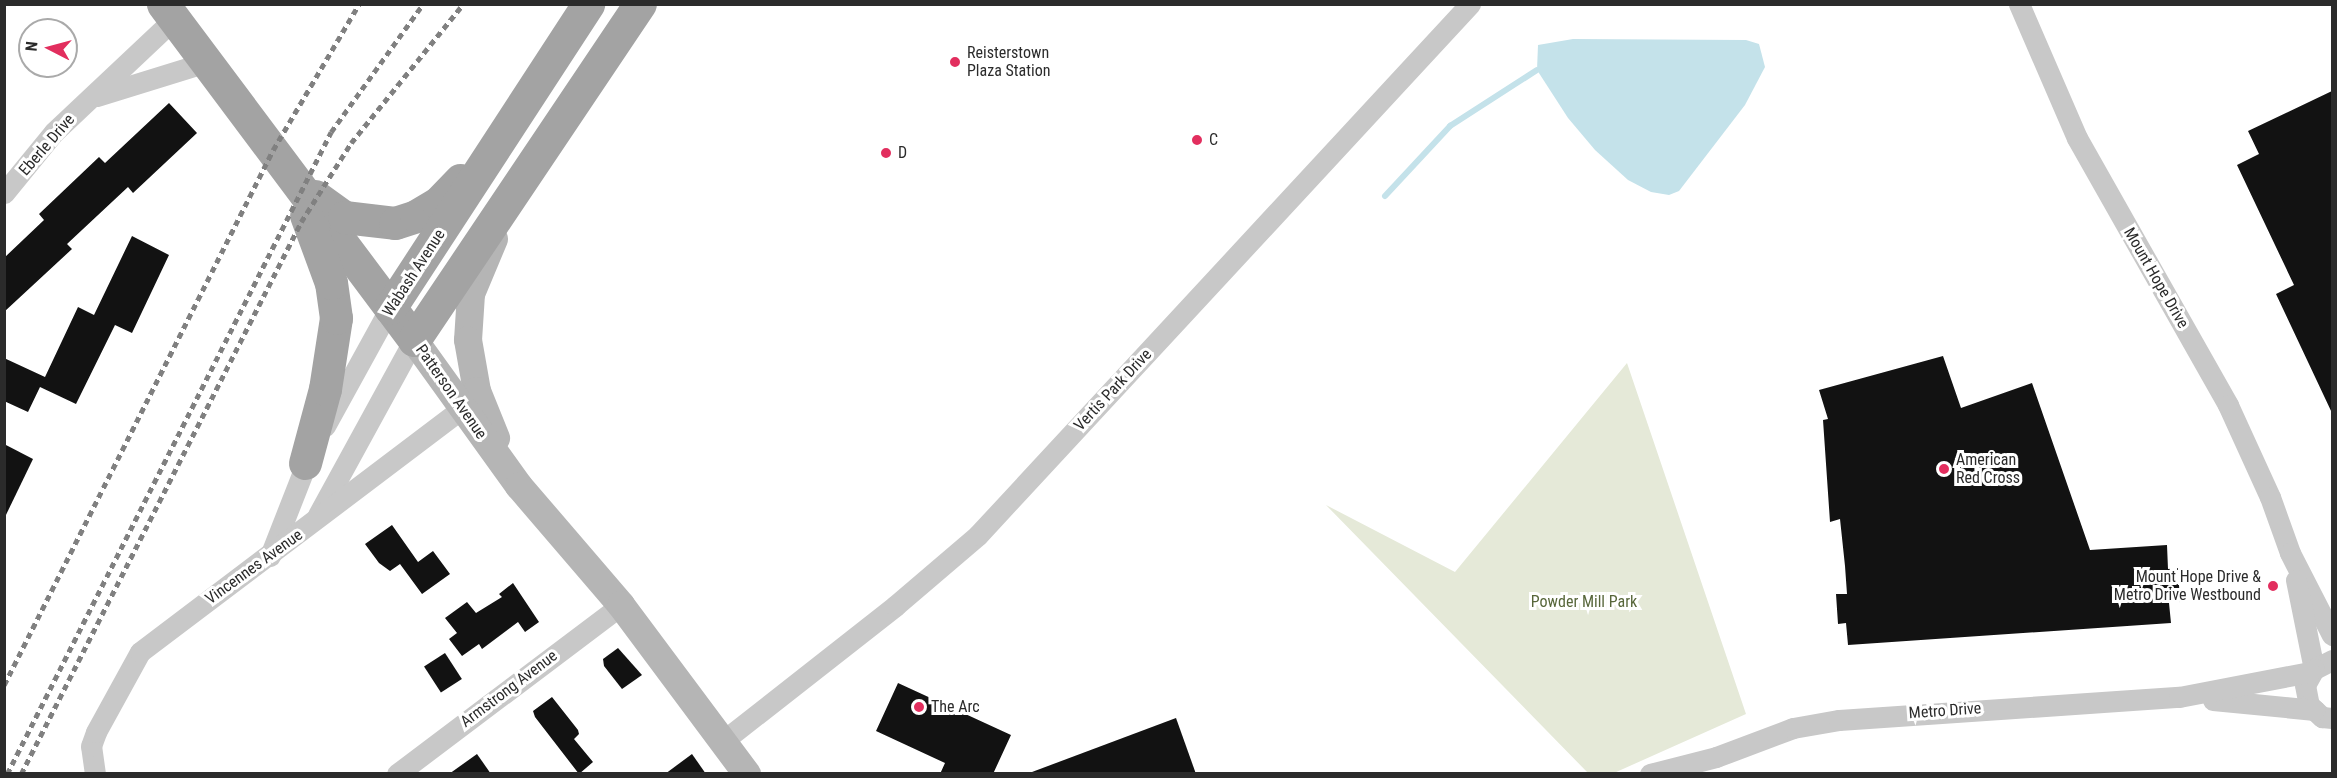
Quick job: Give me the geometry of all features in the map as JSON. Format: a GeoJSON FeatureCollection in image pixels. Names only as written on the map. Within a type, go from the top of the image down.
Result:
{"type":"FeatureCollection","features":[{"type":"Feature","properties":{"kind":"main road","name":"Wabash Avenue"},"geometry":{"type":"LineString","coordinates":[[390,308],[588,4]]}},
{"type":"Feature","properties":{"kind":"main road"},"geometry":{"type":"LineString","coordinates":[[414,340],[544,143],[640,4]]}},
{"type":"Feature","properties":{"kind":"main road","name":"Patterson Avenue"},"geometry":{"type":"LineString","coordinates":[[168,12],[414,340],[461,409],[519,486],[621,605],[747,774]]}},
{"type":"Feature","properties":{"kind":"main road"},"geometry":{"type":"LineString","coordinates":[[285,167],[327,208],[344,217],[395,223],[416,216],[438,203],[509,125]]}},
{"type":"Feature","properties":{"kind":"main road"},"geometry":{"type":"LineString","coordinates":[[519,486],[477,392],[468,340],[471,294],[484,258],[544,143]]}},
{"type":"Feature","properties":{"kind":"main road"},"geometry":{"type":"LineString","coordinates":[[285,167],[320,247],[336,318],[328,378],[304,463]]}},
{"type":"Feature","properties":{"kind":"street","name":"Vertis Park Drive"},"geometry":{"type":"LineString","coordinates":[[723,741],[895,606],[978,535],[1470,4]]}},
{"type":"Feature","properties":{"kind":"street","name":"Mount Hope Drive"},"geometry":{"type":"LineString","coordinates":[[2019,4],[2091,165],[2228,405],[2270,497],[2290,553],[2319,667],[2305,695],[2325,720]]}},
{"type":"Feature","properties":{"kind":"street","name":"Eberle Drive"},"geometry":{"type":"LineString","coordinates":[[4,193],[54,132],[90,98],[168,12]]}},
{"type":"Feature","properties":{"kind":"street","name":"Eberle Drive"},"geometry":{"type":"LineString","coordinates":[[90,98],[207,62]]}},
{"type":"Feature","properties":{"kind":"street","name":"Wabash Avenue"},"geometry":{"type":"LineString","coordinates":[[270,556],[304,463],[390,308]]}},
{"type":"Feature","properties":{"kind":"street"},"geometry":{"type":"LineString","coordinates":[[313,524],[414,340]]}},
{"type":"Feature","properties":{"kind":"street","name":"Vincennes Avenue"},"geometry":{"type":"LineString","coordinates":[[93,766],[96,732],[140,652],[313,524],[461,409]]}},
{"type":"Feature","properties":{"kind":"street","name":"Mount Hope Drive"},"geometry":{"type":"LineString","coordinates":[[2290,553],[2332,635]]}},
{"type":"Feature","properties":{"kind":"street","name":"Armstrong Avenue"},"geometry":{"type":"LineString","coordinates":[[397,774],[621,605]]}},
{"type":"Feature","properties":{"kind":"street","name":"Metro Drive"},"geometry":{"type":"LineString","coordinates":[[1650,774],[1716,757],[1782,732],[1839,720],[2179,697],[2319,667]]}},
{"type":"Feature","properties":{"kind":"street","name":"Metro Drive"},"geometry":{"type":"LineString","coordinates":[[2179,697],[2325,720]]}},
{"type":"Feature","properties":{"kind":"street","name":"Metro Drive"},"geometry":{"type":"LineString","coordinates":[[1697,774],[1716,757]]}},
{"type":"Feature","properties":{"kind":"green space","name":"Powder Mill Park"},"geometry":{"type":"Polygon","coordinates":[[[1627,363],[1746,714],[1614,773],[1588,773],[1326,505],[1455,572],[1627,363]]]}},
{"type":"Feature","properties":{"kind":"water"},"geometry":{"type":"Polygon","coordinates":[[[1573,39],[1746,40],[1759,44],[1765,67],[1745,105],[1679,191],[1669,195],[1651,192],[1628,180],[1595,150],[1568,118],[1537,70],[1538,45],[1573,39]]]}},
{"type":"Feature","properties":{"kind":"building"},"geometry":{"type":"Polygon","coordinates":[[[2332,91],[2332,413],[2276,294],[2294,285],[2237,165],[2259,154],[2248,131],[2332,91]]]}},
{"type":"Feature","properties":{"kind":"building"},"geometry":{"type":"Polygon","coordinates":[[[169,103],[197,133],[133,193],[128,187],[67,244],[72,249],[4,312],[4,258],[44,220],[39,214],[99,157],[105,163],[169,103]]]}},
{"type":"Feature","properties":{"kind":"building"},"geometry":{"type":"Polygon","coordinates":[[[132,236],[169,255],[132,333],[115,325],[76,404],[40,387],[28,412],[4,401],[4,358],[45,377],[78,307],[94,315],[132,236]]]}},
{"type":"Feature","properties":{"kind":"building","name":"American Red Cross"},"geometry":{"type":"Polygon","coordinates":[[[1943,356],[1961,408],[2032,383],[2090,550],[2167,545],[2168,569],[2178,568],[2180,602],[2169,603],[2171,623],[1848,645],[1846,623],[1838,624],[1836,594],[1847,594],[1845,566],[1840,519],[1830,522],[1823,420],[1828,419],[1819,390],[1943,356]]]}},
{"type":"Feature","properties":{"kind":"building"},"geometry":{"type":"Polygon","coordinates":[[[4,444],[33,459],[4,519],[4,444]]]}},
{"type":"Feature","properties":{"kind":"building"},"geometry":{"type":"Polygon","coordinates":[[[392,525],[418,562],[433,551],[450,574],[422,594],[400,564],[390,571],[379,563],[365,544],[392,525]]]}},
{"type":"Feature","properties":{"kind":"building"},"geometry":{"type":"Polygon","coordinates":[[[513,583],[539,622],[525,632],[518,622],[482,649],[479,644],[462,656],[449,639],[457,633],[445,618],[467,602],[476,613],[502,597],[499,594],[513,583]]]}},
{"type":"Feature","properties":{"kind":"building"},"geometry":{"type":"Polygon","coordinates":[[[618,648],[642,675],[622,689],[604,666],[603,659],[618,648]]]}},
{"type":"Feature","properties":{"kind":"building"},"geometry":{"type":"Polygon","coordinates":[[[445,653],[462,679],[441,693],[424,667],[445,653]]]}},
{"type":"Feature","properties":{"kind":"building","name":"The Arc"},"geometry":{"type":"Polygon","coordinates":[[[898,683],[1011,735],[993,774],[940,774],[945,763],[876,731],[898,683]]]}},
{"type":"Feature","properties":{"kind":"building"},"geometry":{"type":"Polygon","coordinates":[[[552,697],[578,730],[579,734],[574,739],[593,762],[579,774],[535,717],[533,711],[552,697]]]}},
{"type":"Feature","properties":{"kind":"building"},"geometry":{"type":"Polygon","coordinates":[[[1176,718],[1196,774],[1032,774],[1032,772],[1176,718]]]}},
{"type":"Feature","properties":{"kind":"building"},"geometry":{"type":"Polygon","coordinates":[[[477,754],[491,774],[449,774],[477,754]]]}},
{"type":"Feature","properties":{"kind":"building"},"geometry":{"type":"Polygon","coordinates":[[[692,754],[706,774],[665,774],[692,754]]]}},
{"type":"Feature","properties":{"kind":"waterway"},"geometry":{"type":"LineString","coordinates":[[1385,196],[1450,126],[1537,70]]}},
{"type":"Feature","properties":{"kind":"railway"},"geometry":{"type":"LineString","coordinates":[[4,685],[273,150],[359,4]]}},
{"type":"Feature","properties":{"kind":"railway"},"geometry":{"type":"LineString","coordinates":[[7,774],[331,132],[423,4]]}},
{"type":"Feature","properties":{"kind":"railway"},"geometry":{"type":"LineString","coordinates":[[21,774],[301,222],[351,143],[463,4]]}},
{"type":"Feature","properties":{"kind":"place","name":"Reisterstown Plaza Station"},"geometry":{"type":"Point","coordinates":[955,62]}},
{"type":"Feature","properties":{"kind":"place","name":"C"},"geometry":{"type":"Point","coordinates":[1197,140]}},
{"type":"Feature","properties":{"kind":"place","name":"D"},"geometry":{"type":"Point","coordinates":[886,153]}},
{"type":"Feature","properties":{"kind":"place","name":"American Red Cross"},"geometry":{"type":"Point","coordinates":[1944,469]}},
{"type":"Feature","properties":{"kind":"place","name":"Mount Hope Drive & Metro Drive Westbound"},"geometry":{"type":"Point","coordinates":[2273,586]}},
{"type":"Feature","properties":{"kind":"place","name":"The Arc"},"geometry":{"type":"Point","coordinates":[919,707]}}]}
